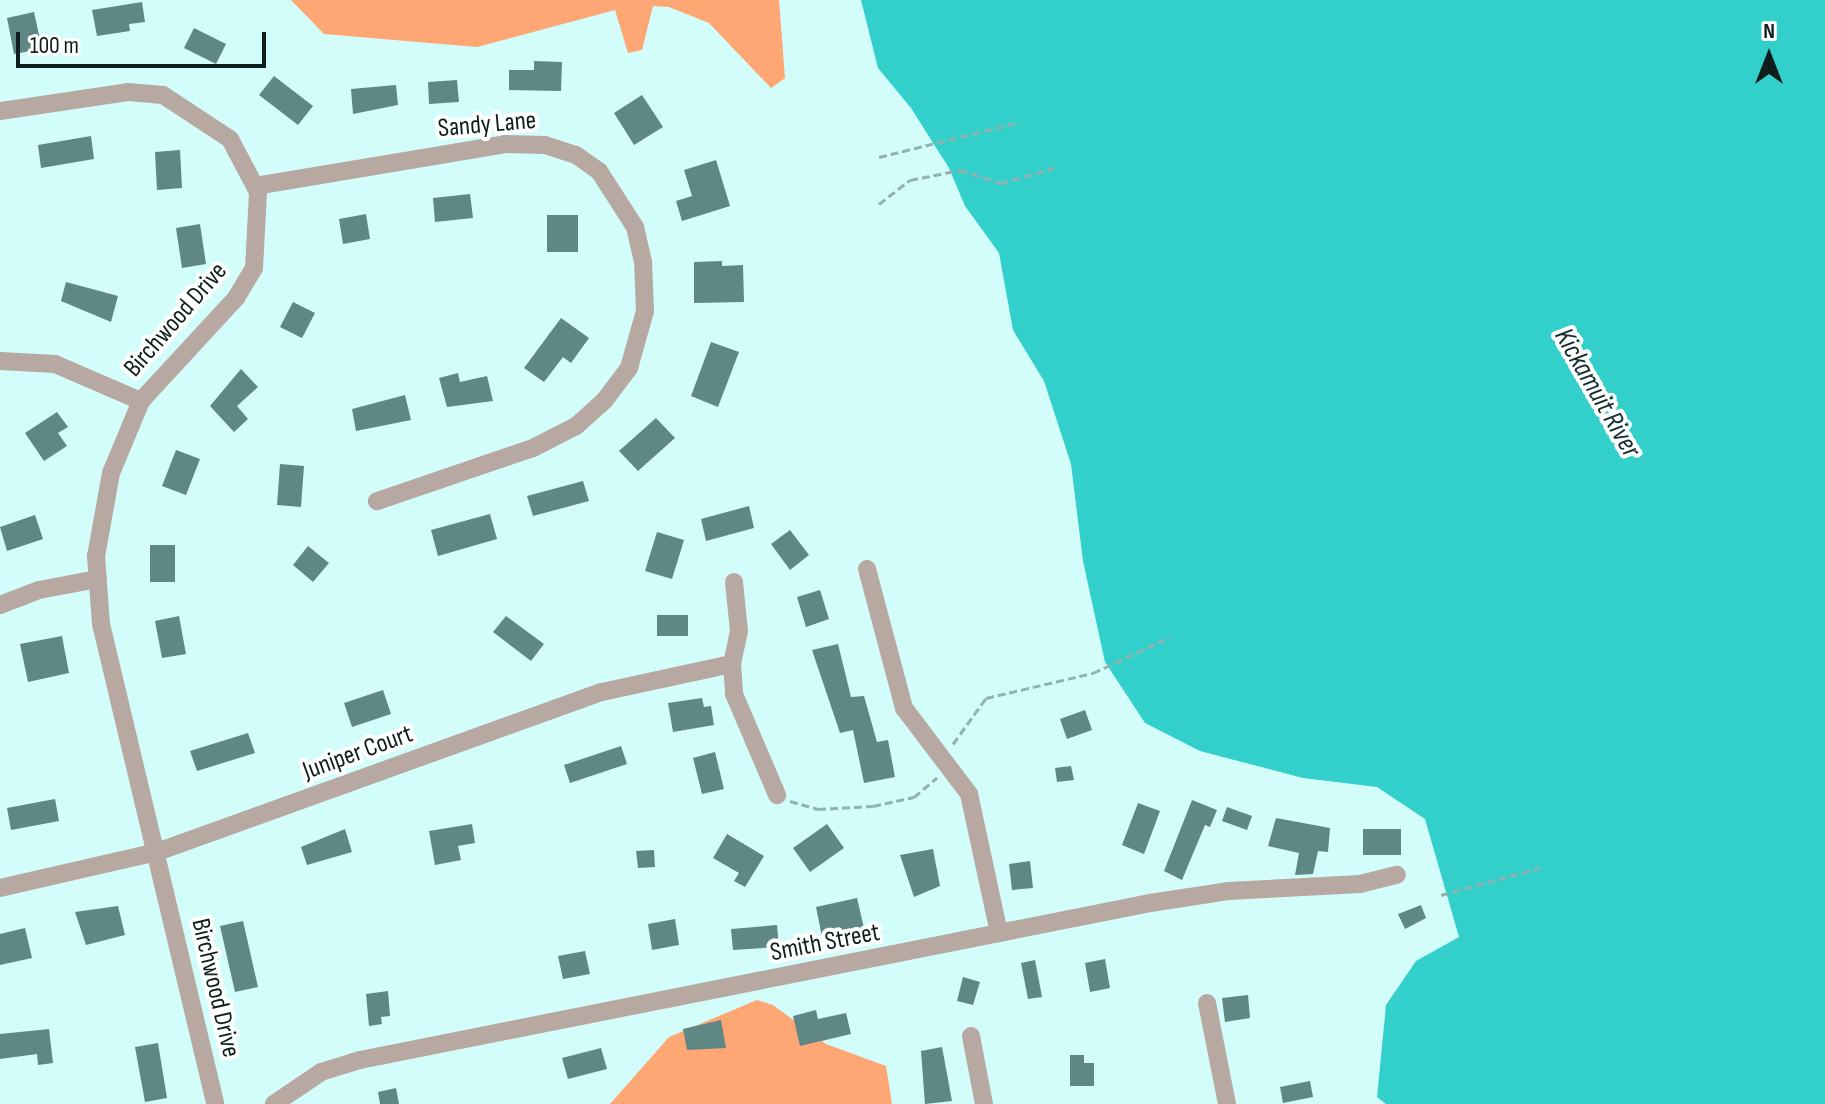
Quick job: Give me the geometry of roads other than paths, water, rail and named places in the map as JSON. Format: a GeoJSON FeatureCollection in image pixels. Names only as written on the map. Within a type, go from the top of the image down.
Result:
{"type":"FeatureCollection","features":[{"type":"Feature","properties":{"kind":"street","name":"Birchwood Drive"},"geometry":{"type":"LineString","coordinates":[[0,111],[128,92],[163,95],[230,139],[255,186],[260,224],[254,268],[236,298],[141,401],[111,473],[96,556],[101,624],[215,1104]]}},
{"type":"Feature","properties":{"kind":"street","name":"Sandy Lane"},"geometry":{"type":"LineString","coordinates":[[255,186],[505,144],[545,145],[576,155],[599,171],[635,227],[643,261],[645,311],[629,368],[605,400],[576,426],[533,448],[377,501]]}},
{"type":"Feature","properties":{"kind":"street"},"geometry":{"type":"LineString","coordinates":[[0,361],[55,364],[141,401]]}},
{"type":"Feature","properties":{"kind":"street"},"geometry":{"type":"LineString","coordinates":[[867,569],[904,708],[969,794],[999,933]]}},
{"type":"Feature","properties":{"kind":"street"},"geometry":{"type":"LineString","coordinates":[[0,605],[39,590],[98,579]]}},
{"type":"Feature","properties":{"kind":"street"},"geometry":{"type":"LineString","coordinates":[[734,582],[739,631],[732,664],[734,694],[777,795]]}},
{"type":"Feature","properties":{"kind":"street","name":"Juniper Court"},"geometry":{"type":"LineString","coordinates":[[0,888],[157,852],[602,692],[732,664]]}},
{"type":"Feature","properties":{"kind":"street","name":"Smith Street"},"geometry":{"type":"LineString","coordinates":[[274,1104],[321,1072],[360,1060],[1206,894],[1360,884],[1397,875]]}},
{"type":"Feature","properties":{"kind":"street"},"geometry":{"type":"LineString","coordinates":[[1207,1003],[1227,1104]]}},
{"type":"Feature","properties":{"kind":"street"},"geometry":{"type":"LineString","coordinates":[[971,1036],[984,1104]]}},
{"type":"Feature","properties":{"kind":"water","name":"Kickamuit River"},"geometry":{"type":"Polygon","coordinates":[[[861,0],[1825,0],[1825,1104],[1386,1104],[1377,1097],[1386,1005],[1416,961],[1459,937],[1425,819],[1377,787],[1303,778],[1200,751],[1145,723],[1105,662],[1083,561],[1071,464],[1044,381],[1013,330],[999,253],[965,206],[949,168],[911,108],[878,68],[861,0]]]}}]}
